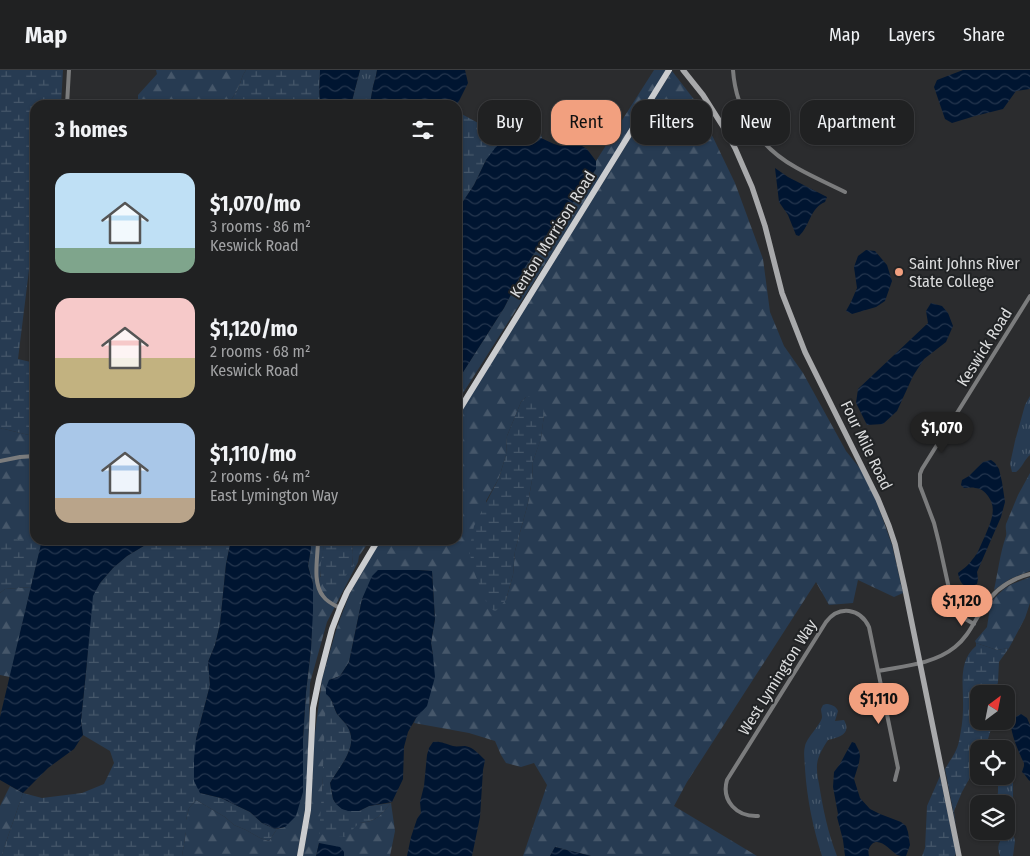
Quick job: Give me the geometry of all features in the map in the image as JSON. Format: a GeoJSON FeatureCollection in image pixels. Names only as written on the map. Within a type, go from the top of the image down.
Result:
{"type":"FeatureCollection","features":[{"type":"Feature","properties":{"kind":"main road","name":"Kenton Morrison Road"},"geometry":{"type":"LineString","coordinates":[[462,406],[669,70]]}},
{"type":"Feature","properties":{"kind":"main road","name":"Four Mile Road"},"geometry":{"type":"LineString","coordinates":[[683,70],[718,118],[735,148],[752,187],[765,226],[782,293],[804,350],[878,498],[895,544],[959,856]]}},
{"type":"Feature","properties":{"kind":"main road"},"geometry":{"type":"LineString","coordinates":[[300,856],[308,810],[313,708],[319,679],[332,629],[340,608],[347,592],[375,545]]}},
{"type":"Feature","properties":{"kind":"street"},"geometry":{"type":"LineString","coordinates":[[67,100],[69,70]]}},
{"type":"Feature","properties":{"kind":"street"},"geometry":{"type":"LineString","coordinates":[[733,70],[734,83],[741,107],[758,136],[772,150],[797,168],[846,192]]}},
{"type":"Feature","properties":{"kind":"street","name":"Keswick Road"},"geometry":{"type":"LineString","coordinates":[[974,624],[960,616],[953,607],[934,523],[920,486],[920,474],[1030,296]]}},
{"type":"Feature","properties":{"kind":"street"},"geometry":{"type":"LineString","coordinates":[[0,461],[20,456],[30,456]]}},
{"type":"Feature","properties":{"kind":"street"},"geometry":{"type":"LineString","coordinates":[[318,545],[316,578],[318,588],[323,597],[340,608]]}},
{"type":"Feature","properties":{"kind":"street"},"geometry":{"type":"LineString","coordinates":[[895,780],[898,768],[878,671],[920,663],[938,657],[954,648],[963,640],[983,607],[995,592],[1011,581],[1030,574]]}},
{"type":"Feature","properties":{"kind":"street","name":"West Lymington Way"},"geometry":{"type":"LineString","coordinates":[[758,816],[749,816],[732,806],[725,790],[728,780],[829,618],[834,614],[844,611],[855,612],[863,618],[869,627],[878,671]]}},
{"type":"Feature","properties":{"kind":"green space"},"geometry":{"type":"Polygon","coordinates":[[[0,70],[63,70],[61,100],[30,100],[30,262],[18,359],[30,362],[30,435],[0,428],[0,70]]]}},
{"type":"Feature","properties":{"kind":"green space"},"geometry":{"type":"Polygon","coordinates":[[[156,70],[246,70],[231,100],[138,100],[138,95],[157,74],[156,70]]]}},
{"type":"Feature","properties":{"kind":"green space"},"geometry":{"type":"Polygon","coordinates":[[[246,70],[320,70],[320,100],[231,100],[246,70]]]}},
{"type":"Feature","properties":{"kind":"green space"},"geometry":{"type":"Polygon","coordinates":[[[360,70],[377,70],[370,100],[352,100],[360,70]]]}},
{"type":"Feature","properties":{"kind":"green space"},"geometry":{"type":"Polygon","coordinates":[[[654,70],[666,70],[648,100],[635,100],[654,70]]]}},
{"type":"Feature","properties":{"kind":"green space"},"geometry":{"type":"Polygon","coordinates":[[[672,71],[694,100],[654,100],[672,71]]]}},
{"type":"Feature","properties":{"kind":"green space"},"geometry":{"type":"Polygon","coordinates":[[[631,106],[631,127],[621,144],[621,122],[631,106]]]}},
{"type":"Feature","properties":{"kind":"green space"},"geometry":{"type":"Polygon","coordinates":[[[462,114],[478,123],[478,145],[499,145],[486,160],[474,185],[462,203],[462,114]]]}},
{"type":"Feature","properties":{"kind":"green space"},"geometry":{"type":"Polygon","coordinates":[[[712,135],[735,183],[763,259],[770,312],[784,346],[803,373],[846,451],[862,471],[876,500],[892,545],[903,593],[894,597],[858,580],[853,603],[829,605],[816,582],[687,782],[674,806],[757,856],[591,856],[555,847],[550,856],[523,856],[547,785],[534,763],[521,767],[506,763],[495,741],[469,733],[414,723],[433,655],[431,643],[435,619],[432,571],[378,570],[362,599],[349,662],[340,676],[329,680],[322,792],[359,823],[378,817],[391,803],[395,831],[390,856],[344,856],[344,852],[319,843],[316,856],[303,856],[311,810],[314,740],[322,679],[337,627],[350,593],[378,545],[462,545],[462,411],[631,137],[631,145],[712,145],[712,135]],[[526,397],[521,402],[507,436],[506,455],[499,478],[486,501],[506,600],[513,575],[515,551],[528,503],[533,461],[541,438],[544,415],[526,397]]]}},
{"type":"Feature","properties":{"kind":"green space"},"geometry":{"type":"Polygon","coordinates":[[[606,145],[620,145],[462,395],[462,374],[504,308],[525,267],[558,218],[575,200],[596,169],[596,161],[606,145]]]}},
{"type":"Feature","properties":{"kind":"green space"},"geometry":{"type":"Polygon","coordinates":[[[1030,396],[1030,455],[1016,472],[1012,472],[1010,464],[1015,441],[1025,405],[1030,396]]]}},
{"type":"Feature","properties":{"kind":"green space"},"geometry":{"type":"Polygon","coordinates":[[[526,397],[532,397],[542,403],[544,415],[541,439],[533,461],[528,503],[515,551],[513,575],[506,600],[495,612],[487,604],[475,574],[469,551],[474,526],[499,478],[506,455],[507,436],[521,402],[526,397]]]}},
{"type":"Feature","properties":{"kind":"green space"},"geometry":{"type":"Polygon","coordinates":[[[0,428],[30,435],[30,540],[0,539],[0,428]]]}},
{"type":"Feature","properties":{"kind":"green space"},"geometry":{"type":"Polygon","coordinates":[[[1030,473],[1030,571],[1010,579],[994,590],[1006,536],[1006,524],[1030,473]]]}},
{"type":"Feature","properties":{"kind":"green space"},"geometry":{"type":"Polygon","coordinates":[[[0,539],[30,540],[30,545],[41,545],[31,587],[5,589],[0,593],[0,539]]]}},
{"type":"Feature","properties":{"kind":"green space"},"geometry":{"type":"Polygon","coordinates":[[[145,545],[230,545],[226,564],[220,624],[215,645],[208,662],[210,685],[196,739],[200,793],[221,798],[250,812],[262,823],[277,829],[269,841],[260,838],[234,825],[225,817],[196,800],[189,808],[186,820],[182,856],[2,856],[23,793],[42,798],[82,793],[104,784],[114,763],[110,751],[83,735],[81,721],[92,596],[113,568],[127,556],[145,545]]]}},
{"type":"Feature","properties":{"kind":"green space"},"geometry":{"type":"Polygon","coordinates":[[[311,545],[324,545],[320,577],[353,566],[353,545],[367,545],[359,556],[358,562],[327,622],[310,683],[307,791],[297,856],[182,856],[189,808],[196,800],[225,817],[234,825],[269,841],[277,829],[285,827],[303,739],[311,649],[313,584],[308,566],[311,545]]]}},
{"type":"Feature","properties":{"kind":"green space"},"geometry":{"type":"Polygon","coordinates":[[[324,545],[353,545],[353,566],[332,594],[321,581],[321,563],[324,545]]]}},
{"type":"Feature","properties":{"kind":"green space"},"geometry":{"type":"Polygon","coordinates":[[[1030,577],[1030,603],[1025,618],[1009,648],[997,650],[976,643],[975,641],[987,627],[991,601],[1012,584],[1030,577]]]}},
{"type":"Feature","properties":{"kind":"green space"},"geometry":{"type":"Polygon","coordinates":[[[31,587],[10,677],[0,675],[0,593],[5,589],[31,587]]]}},
{"type":"Feature","properties":{"kind":"green space"},"geometry":{"type":"Polygon","coordinates":[[[976,643],[997,650],[1009,648],[999,662],[997,685],[970,685],[970,730],[991,730],[988,740],[970,740],[970,777],[954,811],[956,826],[945,769],[958,745],[963,717],[964,667],[970,652],[976,646],[976,643]]]}},
{"type":"Feature","properties":{"kind":"green space"},"geometry":{"type":"Polygon","coordinates":[[[326,694],[332,700],[337,714],[347,726],[351,741],[343,763],[330,783],[333,799],[342,809],[359,811],[369,806],[391,803],[378,817],[359,823],[345,837],[319,834],[326,694]]]}},
{"type":"Feature","properties":{"kind":"green space"},"geometry":{"type":"Polygon","coordinates":[[[826,704],[831,705],[838,711],[835,721],[844,720],[846,725],[843,734],[828,740],[820,753],[817,765],[824,812],[837,856],[822,856],[811,813],[805,769],[805,746],[821,720],[821,709],[826,704]]]}},
{"type":"Feature","properties":{"kind":"green space"},"geometry":{"type":"Polygon","coordinates":[[[940,776],[956,853],[955,856],[922,856],[925,848],[927,806],[940,776]]]}},
{"type":"Feature","properties":{"kind":"green space"},"geometry":{"type":"Polygon","coordinates":[[[998,785],[1013,785],[1013,795],[998,795],[998,785]]]}},
{"type":"Feature","properties":{"kind":"green space"},"geometry":{"type":"Polygon","coordinates":[[[10,786],[23,793],[2,856],[0,856],[0,806],[10,786]]]}},
{"type":"Feature","properties":{"kind":"green space"},"geometry":{"type":"Polygon","coordinates":[[[1000,840],[1015,840],[1013,856],[1000,856],[998,846],[1000,840]]]}},
{"type":"Feature","properties":{"kind":"water"},"geometry":{"type":"Polygon","coordinates":[[[320,70],[360,70],[352,100],[320,100],[320,70]]]}},
{"type":"Feature","properties":{"kind":"water"},"geometry":{"type":"Polygon","coordinates":[[[377,70],[465,70],[468,83],[460,100],[371,100],[377,70]]]}},
{"type":"Feature","properties":{"kind":"water"},"geometry":{"type":"Polygon","coordinates":[[[963,70],[1030,70],[1030,89],[1016,91],[1003,109],[952,123],[945,119],[934,87],[937,80],[963,70]]]}},
{"type":"Feature","properties":{"kind":"water"},"geometry":{"type":"Polygon","coordinates":[[[541,138],[551,143],[551,145],[582,146],[587,149],[596,161],[596,169],[575,200],[558,218],[525,267],[504,308],[462,374],[462,203],[474,185],[486,160],[498,145],[541,145],[541,138]]]}},
{"type":"Feature","properties":{"kind":"water"},"geometry":{"type":"Polygon","coordinates":[[[775,168],[788,177],[827,197],[825,202],[816,208],[799,236],[796,235],[788,215],[779,202],[775,168]]]}},
{"type":"Feature","properties":{"kind":"water"},"geometry":{"type":"Polygon","coordinates":[[[866,250],[875,251],[887,265],[892,281],[885,301],[876,307],[852,314],[846,311],[857,288],[854,267],[858,256],[866,250]]]}},
{"type":"Feature","properties":{"kind":"water"},"geometry":{"type":"Polygon","coordinates":[[[931,303],[942,306],[948,313],[953,326],[946,342],[924,359],[913,376],[897,411],[883,424],[867,425],[856,403],[858,389],[928,323],[926,311],[931,303]]]}},
{"type":"Feature","properties":{"kind":"water"},"geometry":{"type":"Polygon","coordinates":[[[991,460],[999,469],[1005,502],[1001,517],[977,572],[977,584],[966,586],[961,582],[958,573],[969,564],[978,552],[993,511],[991,501],[981,489],[964,488],[961,485],[962,480],[969,476],[983,462],[991,460]]]}},
{"type":"Feature","properties":{"kind":"water"},"geometry":{"type":"Polygon","coordinates":[[[41,545],[145,545],[127,556],[113,568],[100,583],[93,596],[81,721],[83,735],[74,749],[48,768],[23,793],[0,780],[0,717],[41,545]]]}},
{"type":"Feature","properties":{"kind":"water"},"geometry":{"type":"Polygon","coordinates":[[[230,545],[311,545],[308,566],[313,584],[313,611],[303,739],[303,792],[296,816],[285,827],[275,829],[262,823],[250,812],[221,798],[200,793],[194,781],[196,739],[210,685],[208,662],[215,645],[220,624],[226,564],[230,545]]]}},
{"type":"Feature","properties":{"kind":"water"},"geometry":{"type":"Polygon","coordinates":[[[378,570],[432,571],[435,619],[431,643],[435,677],[427,706],[416,718],[408,732],[404,747],[403,779],[392,802],[369,806],[359,811],[348,811],[336,804],[333,799],[330,783],[350,748],[350,733],[326,694],[326,688],[329,680],[340,676],[349,662],[362,599],[372,576],[378,570]]]}},
{"type":"Feature","properties":{"kind":"water"},"geometry":{"type":"Polygon","coordinates":[[[1021,714],[1027,718],[1030,725],[1030,781],[1022,772],[1024,763],[1012,730],[1015,730],[1015,717],[1021,714]]]}},
{"type":"Feature","properties":{"kind":"water"},"geometry":{"type":"Polygon","coordinates":[[[433,742],[471,748],[485,760],[480,817],[472,856],[407,856],[411,837],[421,813],[420,802],[424,786],[427,755],[433,742]]]}},
{"type":"Feature","properties":{"kind":"water"},"geometry":{"type":"Polygon","coordinates":[[[852,742],[855,743],[860,756],[854,779],[860,798],[870,809],[906,826],[910,845],[906,856],[897,855],[882,843],[875,842],[869,850],[869,856],[845,856],[833,787],[834,772],[852,742]]]}},
{"type":"Feature","properties":{"kind":"water"},"geometry":{"type":"Polygon","coordinates":[[[319,843],[340,847],[344,852],[344,856],[316,856],[319,843]]]}},
{"type":"Feature","properties":{"kind":"water"},"geometry":{"type":"Polygon","coordinates":[[[555,847],[591,856],[550,856],[555,847]]]}},
{"type":"Feature","properties":{"kind":"place","name":"Saint Johns River State College"},"geometry":{"type":"Point","coordinates":[899,272]}}]}
